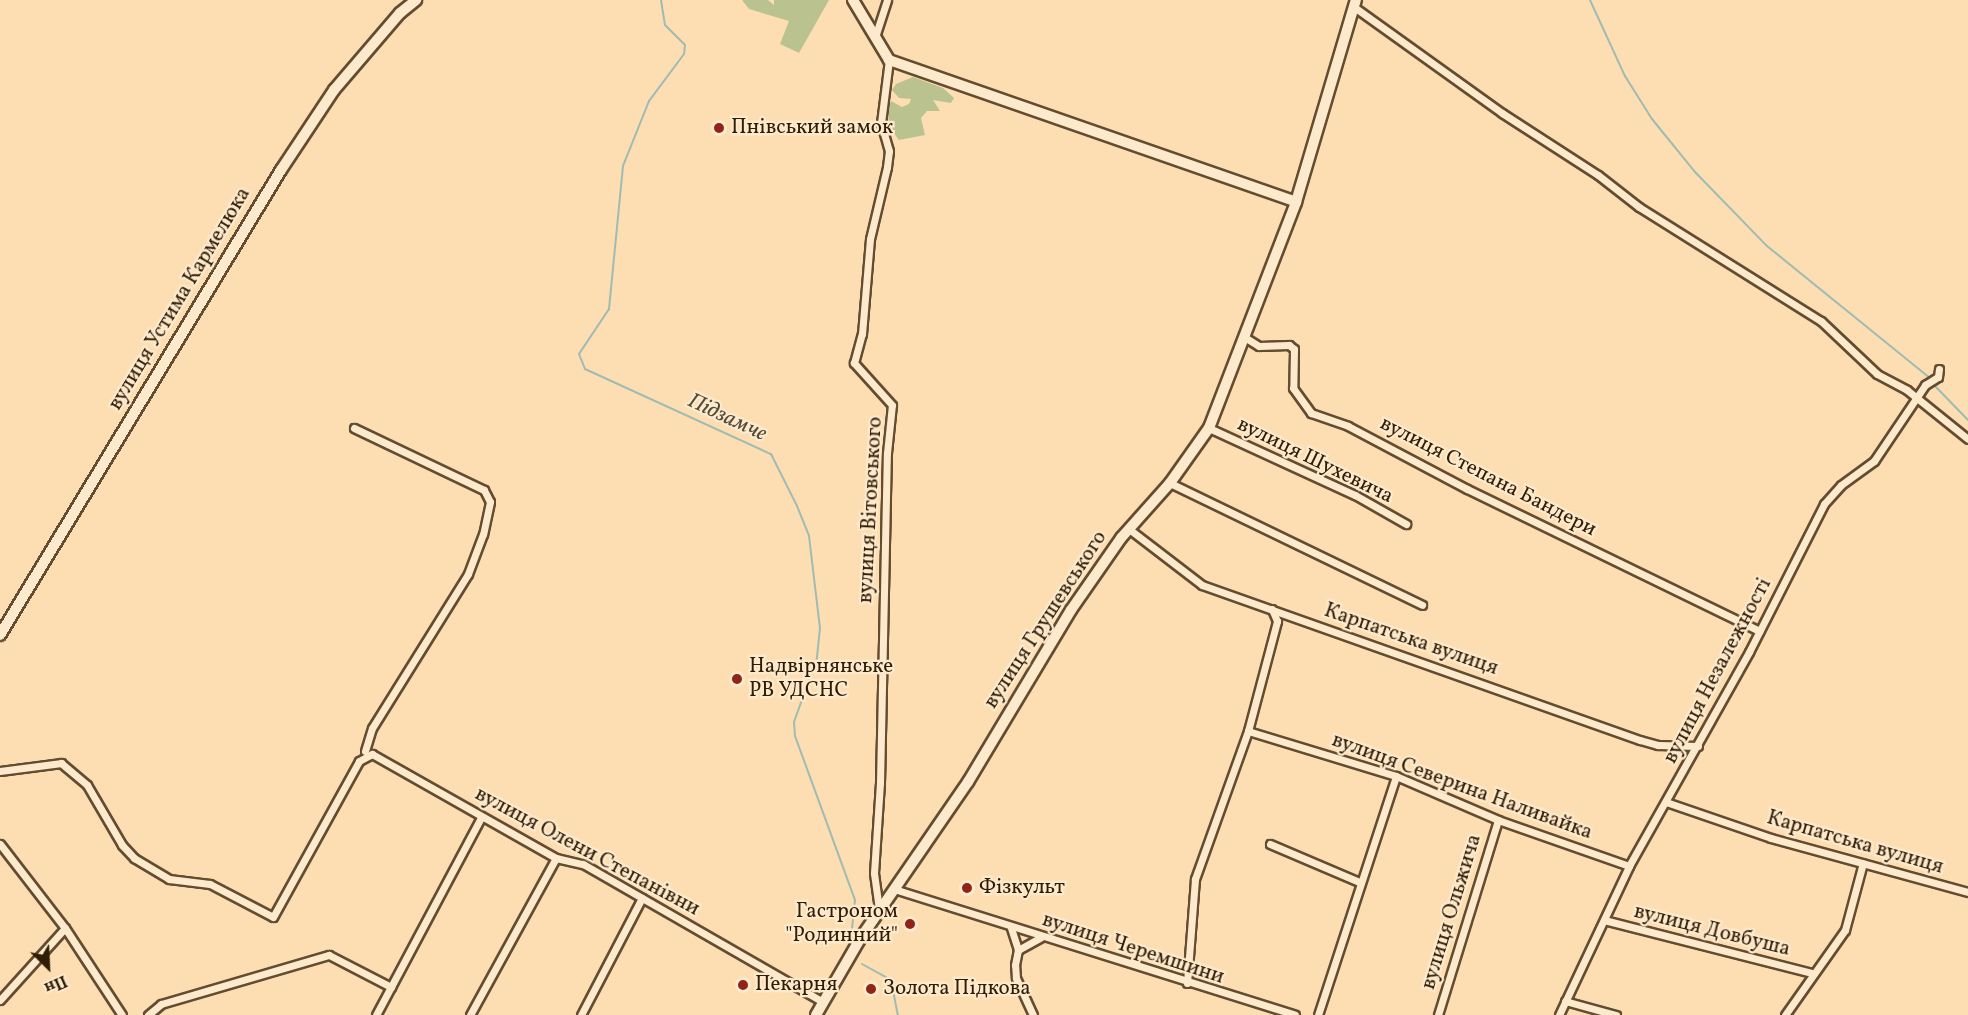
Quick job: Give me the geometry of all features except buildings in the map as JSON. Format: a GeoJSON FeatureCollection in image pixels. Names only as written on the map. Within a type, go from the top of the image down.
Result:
{"type":"FeatureCollection","features":[{"type":"Feature","properties":{"kind":"street","name":"вулиця Устима Кармелюка"},"geometry":{"type":"LineString","coordinates":[[0,635],[281,170],[334,90],[400,13],[416,0]]}},
{"type":"Feature","properties":{"kind":"street"},"geometry":{"type":"LineString","coordinates":[[853,0],[890,60],[1296,202]]}},
{"type":"Feature","properties":{"kind":"street"},"geometry":{"type":"LineString","coordinates":[[875,37],[887,0]]}},
{"type":"Feature","properties":{"kind":"street"},"geometry":{"type":"LineString","coordinates":[[1355,3],[1502,113],[1598,175],[1639,207],[1821,321],[1877,374],[1916,399],[1968,439]]}},
{"type":"Feature","properties":{"kind":"street","name":"вулиця Грушевського"},"geometry":{"type":"LineString","coordinates":[[816,1015],[879,909],[968,782],[1071,610],[1129,529],[1170,483],[1209,428],[1246,338],[1296,202],[1355,3]]}},
{"type":"Feature","properties":{"kind":"street","name":"вулиця Вітовського"},"geometry":{"type":"LineString","coordinates":[[879,909],[874,873],[880,783],[887,453],[892,405],[854,363],[862,334],[870,239],[888,161],[881,123],[890,60]]}},
{"type":"Feature","properties":{"kind":"street","name":"вулиця Степана Бандери"},"geometry":{"type":"LineString","coordinates":[[1246,338],[1259,346],[1289,345],[1294,350],[1293,388],[1311,414],[1348,426],[1467,489],[1759,631]]}},
{"type":"Feature","properties":{"kind":"street","name":"вулиця Незалежності"},"geometry":{"type":"LineString","coordinates":[[1559,1015],[1629,866],[1698,746],[1824,504],[1841,485],[1874,461],[1916,399],[1938,377],[1939,369]]}},
{"type":"Feature","properties":{"kind":"street"},"geometry":{"type":"LineString","coordinates":[[0,771],[61,763],[87,785],[122,845],[134,858],[170,879],[210,884],[273,917],[365,753],[372,728],[468,574],[483,534],[490,502],[484,490],[354,428]]}},
{"type":"Feature","properties":{"kind":"street","name":"вулиця Шухевича"},"geometry":{"type":"LineString","coordinates":[[1209,428],[1355,495],[1406,524]]}},
{"type":"Feature","properties":{"kind":"street"},"geometry":{"type":"LineString","coordinates":[[1170,483],[1422,605]]}},
{"type":"Feature","properties":{"kind":"street","name":"Карпатська вулиця"},"geometry":{"type":"LineString","coordinates":[[1129,529],[1202,585],[1640,740],[1658,745],[1698,746]]}},
{"type":"Feature","properties":{"kind":"street"},"geometry":{"type":"LineString","coordinates":[[1187,983],[1196,879],[1248,731],[1277,621],[1272,609]]}},
{"type":"Feature","properties":{"kind":"street","name":"вулиця Северина Наливайка"},"geometry":{"type":"LineString","coordinates":[[1248,731],[1396,776],[1498,820],[1629,866]]}},
{"type":"Feature","properties":{"kind":"street","name":"вулиця Олени Степанівни"},"geometry":{"type":"LineString","coordinates":[[365,753],[372,754],[556,858],[583,864],[823,1002]]}},
{"type":"Feature","properties":{"kind":"street"},"geometry":{"type":"LineString","coordinates":[[1318,1015],[1359,882],[1396,776]]}},
{"type":"Feature","properties":{"kind":"street","name":"Карпатська вулиця"},"geometry":{"type":"LineString","coordinates":[[1666,802],[1863,863],[1968,892]]}},
{"type":"Feature","properties":{"kind":"street"},"geometry":{"type":"LineString","coordinates":[[376,1015],[482,816]]}},
{"type":"Feature","properties":{"kind":"street","name":"вулиця Ольжича"},"geometry":{"type":"LineString","coordinates":[[1438,1015],[1498,820]]}},
{"type":"Feature","properties":{"kind":"street"},"geometry":{"type":"LineString","coordinates":[[0,844],[65,928],[122,1015]]}},
{"type":"Feature","properties":{"kind":"street"},"geometry":{"type":"LineString","coordinates":[[1270,844],[1359,882]]}},
{"type":"Feature","properties":{"kind":"street"},"geometry":{"type":"LineString","coordinates":[[470,1015],[556,858]]}},
{"type":"Feature","properties":{"kind":"street"},"geometry":{"type":"LineString","coordinates":[[1785,1015],[1812,973],[1845,930],[1863,863]]}},
{"type":"Feature","properties":{"kind":"street","name":"вулиця Черемшини"},"geometry":{"type":"LineString","coordinates":[[894,889],[1263,1007],[1295,1015]]}},
{"type":"Feature","properties":{"kind":"street"},"geometry":{"type":"LineString","coordinates":[[581,1015],[642,898]]}},
{"type":"Feature","properties":{"kind":"street","name":"вулиця Довбуша"},"geometry":{"type":"LineString","coordinates":[[1604,920],[1812,973]]}},
{"type":"Feature","properties":{"kind":"street"},"geometry":{"type":"LineString","coordinates":[[1011,927],[1018,950],[1016,978],[1033,1015]]}},
{"type":"Feature","properties":{"kind":"street"},"geometry":{"type":"LineString","coordinates":[[0,1000],[65,928]]}},
{"type":"Feature","properties":{"kind":"street"},"geometry":{"type":"LineString","coordinates":[[1018,950],[1041,937]]}},
{"type":"Feature","properties":{"kind":"street"},"geometry":{"type":"LineString","coordinates":[[148,1015],[161,1004],[329,955],[391,987]]}},
{"type":"Feature","properties":{"kind":"street"},"geometry":{"type":"LineString","coordinates":[[1564,1001],[1616,1015]]}},
{"type":"Feature","properties":{"kind":"street"},"geometry":{"type":"LineString","coordinates":[[1263,1007],[1266,1015]]}},
{"type":"Feature","properties":{"kind":"green space"},"geometry":{"type":"Polygon","coordinates":[[[742,0],[768,0],[774,5],[774,0],[829,0],[799,53],[780,44],[789,21],[749,9],[742,0]]]}},
{"type":"Feature","properties":{"kind":"green space"},"geometry":{"type":"Polygon","coordinates":[[[913,77],[943,88],[954,98],[951,103],[933,100],[940,111],[927,111],[921,118],[925,135],[899,140],[889,127],[888,108],[891,101],[902,107],[909,104],[911,99],[899,98],[892,90],[896,84],[913,77]]]}},
{"type":"Feature","properties":{"kind":"waterway","name":"Підзамче"},"geometry":{"type":"LineString","coordinates":[[661,0],[665,25],[685,45],[684,54],[649,101],[623,166],[609,309],[579,354],[585,369],[771,454],[797,506],[809,536],[820,628],[817,658],[794,722],[795,736],[855,900],[852,930]]}},
{"type":"Feature","properties":{"kind":"waterway"},"geometry":{"type":"LineString","coordinates":[[1590,0],[1625,76],[1652,119],[1695,172],[1767,246],[1930,378]]}},
{"type":"Feature","properties":{"kind":"waterway"},"geometry":{"type":"LineString","coordinates":[[1935,386],[1968,420]]}},
{"type":"Feature","properties":{"kind":"waterway","name":"Підзамче"},"geometry":{"type":"LineString","coordinates":[[862,964],[891,980],[898,1015]]}},
{"type":"Feature","properties":{"kind":"place","name":"Пнівський замок"},"geometry":{"type":"Point","coordinates":[719,128]}},
{"type":"Feature","properties":{"kind":"place","name":"Надвірнянське РВ УДСНС"},"geometry":{"type":"Point","coordinates":[737,679]}},
{"type":"Feature","properties":{"kind":"place","name":"Фізкульт"},"geometry":{"type":"Point","coordinates":[967,888]}},
{"type":"Feature","properties":{"kind":"place","name":"Гастроном \"Родинний\""},"geometry":{"type":"Point","coordinates":[910,924]}},
{"type":"Feature","properties":{"kind":"place","name":"Пекарня"},"geometry":{"type":"Point","coordinates":[743,985]}},
{"type":"Feature","properties":{"kind":"place","name":"Золота Підкова"},"geometry":{"type":"Point","coordinates":[871,989]}}]}
